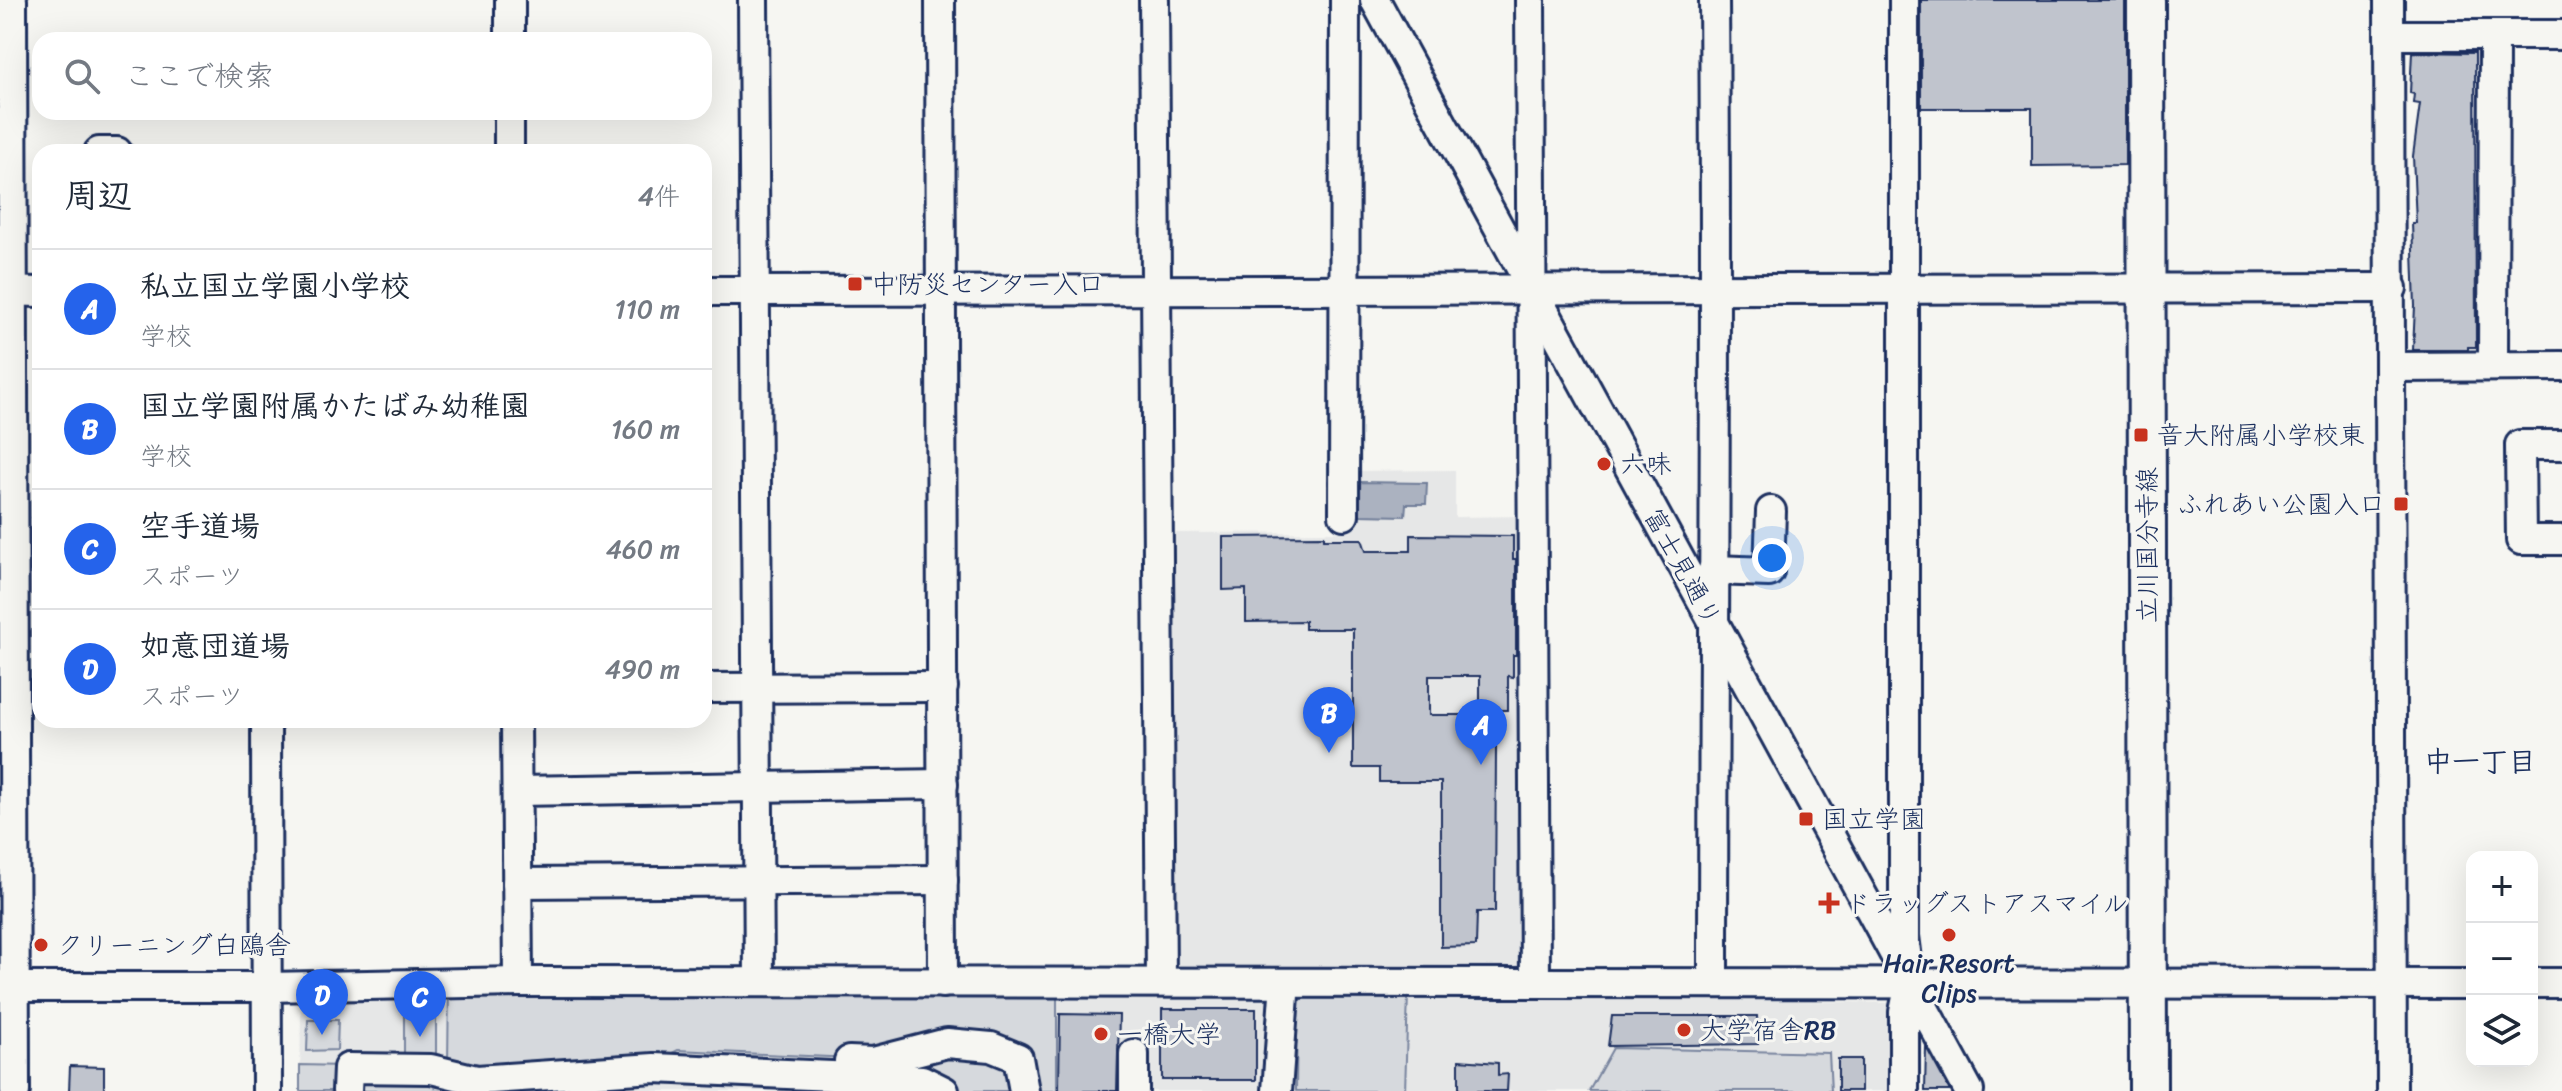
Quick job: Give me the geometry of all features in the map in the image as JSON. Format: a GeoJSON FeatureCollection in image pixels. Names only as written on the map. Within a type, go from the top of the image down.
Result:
{"type":"FeatureCollection","features":[{"type":"Feature","properties":{"kind":"main road","name":"立川国分寺線"},"geometry":{"type":"LineString","coordinates":[[2146,0],[2148,1091]]}},
{"type":"Feature","properties":{"kind":"street"},"geometry":{"type":"LineString","coordinates":[[12,0],[6,48],[26,153],[6,291],[8,987],[15,1091]]}},
{"type":"Feature","properties":{"kind":"street"},"geometry":{"type":"LineString","coordinates":[[510,0],[510,32]]}},
{"type":"Feature","properties":{"kind":"street"},"geometry":{"type":"LineString","coordinates":[[753,0],[759,982]]}},
{"type":"Feature","properties":{"kind":"street"},"geometry":{"type":"LineString","coordinates":[[940,0],[943,983]]}},
{"type":"Feature","properties":{"kind":"street"},"geometry":{"type":"LineString","coordinates":[[1154,0],[1161,982]]}},
{"type":"Feature","properties":{"kind":"street"},"geometry":{"type":"LineString","coordinates":[[1344,515],[1345,0]]}},
{"type":"Feature","properties":{"kind":"street","name":"富士見通り"},"geometry":{"type":"LineString","coordinates":[[1375,0],[1969,1091]]}},
{"type":"Feature","properties":{"kind":"street"},"geometry":{"type":"LineString","coordinates":[[1530,0],[1535,983]]}},
{"type":"Feature","properties":{"kind":"street"},"geometry":{"type":"LineString","coordinates":[[1713,983],[1714,0]]}},
{"type":"Feature","properties":{"kind":"street"},"geometry":{"type":"LineString","coordinates":[[1904,0],[1904,936],[1910,983],[1904,1012],[1904,1091]]}},
{"type":"Feature","properties":{"kind":"street"},"geometry":{"type":"LineString","coordinates":[[2389,0],[2392,1091]]}},
{"type":"Feature","properties":{"kind":"street"},"geometry":{"type":"LineString","coordinates":[[2389,35],[2562,35]]}},
{"type":"Feature","properties":{"kind":"street"},"geometry":{"type":"LineString","coordinates":[[2493,366],[2494,35]]}},
{"type":"Feature","properties":{"kind":"street"},"geometry":{"type":"LineString","coordinates":[[509,120],[509,144]]}},
{"type":"Feature","properties":{"kind":"street"},"geometry":{"type":"LineString","coordinates":[[712,291],[2392,288]]}},
{"type":"Feature","properties":{"kind":"street"},"geometry":{"type":"LineString","coordinates":[[6,291],[32,292]]}},
{"type":"Feature","properties":{"kind":"street"},"geometry":{"type":"LineString","coordinates":[[2392,367],[2562,366]]}},
{"type":"Feature","properties":{"kind":"street"},"geometry":{"type":"LineString","coordinates":[[2562,445],[2520,445],[2521,540],[2562,540]]}},
{"type":"Feature","properties":{"kind":"street"},"geometry":{"type":"LineString","coordinates":[[1713,570],[1769,572],[1771,511]]}},
{"type":"Feature","properties":{"kind":"street"},"geometry":{"type":"LineString","coordinates":[[712,688],[943,687]]}},
{"type":"Feature","properties":{"kind":"street"},"geometry":{"type":"LineString","coordinates":[[266,728],[267,1091]]}},
{"type":"Feature","properties":{"kind":"street"},"geometry":{"type":"LineString","coordinates":[[516,728],[518,982]]}},
{"type":"Feature","properties":{"kind":"street"},"geometry":{"type":"LineString","coordinates":[[517,791],[943,784]]}},
{"type":"Feature","properties":{"kind":"street"},"geometry":{"type":"LineString","coordinates":[[517,883],[943,880]]}},
{"type":"Feature","properties":{"kind":"street"},"geometry":{"type":"LineString","coordinates":[[8,987],[267,987],[518,982],[2466,984]]}},
{"type":"Feature","properties":{"kind":"street"},"geometry":{"type":"LineString","coordinates":[[2538,983],[2562,983]]}},
{"type":"Feature","properties":{"kind":"street"},"geometry":{"type":"LineString","coordinates":[[1277,1091],[1284,995]]}},
{"type":"Feature","properties":{"kind":"street"},"geometry":{"type":"LineString","coordinates":[[654,1068],[679,1055],[873,1062],[947,1043],[991,1047],[1018,1058],[1024,1091]]}},
{"type":"Feature","properties":{"kind":"street"},"geometry":{"type":"LineString","coordinates":[[1134,1054],[1134,1091]]}},
{"type":"Feature","properties":{"kind":"street"},"geometry":{"type":"LineString","coordinates":[[347,1091],[348,1068],[431,1069],[477,1086],[654,1068],[922,1080],[942,1090]]}},
{"type":"Feature","properties":{"kind":"shaded area"},"geometry":{"type":"Polygon","coordinates":[[[1455,470],[1455,517],[1528,516],[1529,970],[1167,971],[1165,533],[1351,532],[1350,471],[1455,470]]]}},
{"type":"Feature","properties":{"kind":"shaded area"},"geometry":{"type":"Polygon","coordinates":[[[1359,482],[1427,483],[1426,504],[1406,504],[1405,516],[1359,515],[1359,482]]]}},
{"type":"Feature","properties":{"kind":"shaded area","name":"一橋大学"},"geometry":{"type":"Polygon","coordinates":[[[449,982],[1057,997],[1408,994],[1901,1003],[1900,1091],[300,1091],[301,1003],[449,982]]]}},
{"type":"Feature","properties":{"kind":"shaded area"},"geometry":{"type":"Polygon","coordinates":[[[449,982],[1057,997],[1057,1091],[1029,1091],[1022,1052],[873,1059],[678,1050],[650,1064],[479,1073],[448,1064],[449,982]]]}},
{"type":"Feature","properties":{"kind":"shaded area"},"geometry":{"type":"Polygon","coordinates":[[[1408,994],[1405,1091],[1296,1091],[1297,995],[1408,994]]]}},
{"type":"Feature","properties":{"kind":"shaded area"},"geometry":{"type":"Polygon","coordinates":[[[404,1014],[436,1015],[436,1059],[404,1060],[404,1014]]]}},
{"type":"Feature","properties":{"kind":"shaded area"},"geometry":{"type":"Polygon","coordinates":[[[308,1020],[338,1020],[337,1050],[307,1051],[308,1020]]]}},
{"type":"Feature","properties":{"kind":"shaded area"},"geometry":{"type":"Polygon","coordinates":[[[1613,1048],[1829,1053],[1831,1091],[1589,1091],[1613,1048]]]}},
{"type":"Feature","properties":{"kind":"shaded area"},"geometry":{"type":"Polygon","coordinates":[[[948,1049],[1013,1062],[1018,1091],[954,1091],[877,1068],[948,1049]]]}},
{"type":"Feature","properties":{"kind":"shaded area"},"geometry":{"type":"Polygon","coordinates":[[[300,1065],[344,1066],[341,1091],[300,1091],[300,1065]]]}},
{"type":"Feature","properties":{"kind":"shaded area"},"geometry":{"type":"Polygon","coordinates":[[[352,1072],[401,1072],[471,1091],[351,1091],[352,1072]]]}},
{"type":"Feature","properties":{"kind":"building"},"geometry":{"type":"Polygon","coordinates":[[[1921,0],[2125,0],[2125,165],[2032,166],[2032,108],[1921,108],[1921,0]]]}},
{"type":"Feature","properties":{"kind":"building"},"geometry":{"type":"Polygon","coordinates":[[[2412,52],[2475,53],[2476,347],[2468,347],[2468,350],[2413,350],[2412,223],[2416,223],[2413,156],[2420,104],[2413,103],[2414,94],[2410,93],[2412,52]]]}},
{"type":"Feature","properties":{"kind":"building"},"geometry":{"type":"Polygon","coordinates":[[[1411,535],[1513,536],[1513,559],[1516,559],[1516,655],[1513,655],[1513,677],[1508,676],[1508,710],[1480,710],[1480,676],[1429,676],[1429,715],[1477,715],[1477,747],[1496,747],[1495,912],[1477,912],[1476,946],[1441,947],[1441,782],[1379,782],[1379,768],[1353,768],[1353,629],[1305,629],[1305,621],[1246,622],[1246,589],[1223,590],[1223,537],[1324,536],[1324,539],[1362,539],[1366,551],[1411,551],[1411,535]]]}},
{"type":"Feature","properties":{"kind":"building"},"geometry":{"type":"Polygon","coordinates":[[[1162,1009],[1256,1009],[1256,1080],[1162,1080],[1162,1009]]]}},
{"type":"Feature","properties":{"kind":"building"},"geometry":{"type":"Polygon","coordinates":[[[1060,1014],[1119,1015],[1117,1091],[1059,1091],[1060,1014]]]}},
{"type":"Feature","properties":{"kind":"building","name":"大学宿舎RB"},"geometry":{"type":"Polygon","coordinates":[[[1612,1016],[1757,1016],[1758,1044],[1608,1046],[1612,1016]]]}},
{"type":"Feature","properties":{"kind":"building"},"geometry":{"type":"Polygon","coordinates":[[[1926,1047],[1950,1091],[1925,1091],[1926,1047]]]}},
{"type":"Feature","properties":{"kind":"building"},"geometry":{"type":"Polygon","coordinates":[[[1838,1059],[1861,1059],[1861,1091],[1838,1091],[1838,1059]]]}},
{"type":"Feature","properties":{"kind":"building"},"geometry":{"type":"Polygon","coordinates":[[[1459,1060],[1498,1063],[1498,1075],[1508,1074],[1507,1091],[1459,1091],[1459,1060]]]}},
{"type":"Feature","properties":{"kind":"building"},"geometry":{"type":"Polygon","coordinates":[[[70,1066],[104,1067],[104,1091],[69,1091],[70,1066]]]}},
{"type":"Feature","properties":{"kind":"place","name":"中防災センター入口"},"geometry":{"type":"Point","coordinates":[855,284]}},
{"type":"Feature","properties":{"kind":"place","name":"音大附属小学校東"},"geometry":{"type":"Point","coordinates":[2141,435]}},
{"type":"Feature","properties":{"kind":"place","name":"六味"},"geometry":{"type":"Point","coordinates":[1604,464]}},
{"type":"Feature","properties":{"kind":"place","name":"ふれあい公園入口"},"geometry":{"type":"Point","coordinates":[2401,504]}},
{"type":"Feature","properties":{"kind":"place","name":"国立学園附属かたばみ幼稚園"},"geometry":{"type":"Point","coordinates":[1329,753]}},
{"type":"Feature","properties":{"kind":"place","name":"私立国立学園小学校"},"geometry":{"type":"Point","coordinates":[1481,765]}},
{"type":"Feature","properties":{"kind":"place","name":"国立学園"},"geometry":{"type":"Point","coordinates":[1806,819]}},
{"type":"Feature","properties":{"kind":"place","name":"ドラッグストアスマイル"},"geometry":{"type":"Point","coordinates":[1829,903]}},
{"type":"Feature","properties":{"kind":"place","name":"Hair Resort Clips"},"geometry":{"type":"Point","coordinates":[1949,935]}},
{"type":"Feature","properties":{"kind":"place","name":"クリーニング白鴎舎"},"geometry":{"type":"Point","coordinates":[41,945]}},
{"type":"Feature","properties":{"kind":"place","name":"大学宿舎RB"},"geometry":{"type":"Point","coordinates":[1684,1030]}},
{"type":"Feature","properties":{"kind":"place","name":"一橋大学"},"geometry":{"type":"Point","coordinates":[1101,1034]}},
{"type":"Feature","properties":{"kind":"place","name":"如意団道場"},"geometry":{"type":"Point","coordinates":[322,1035]}},
{"type":"Feature","properties":{"kind":"place","name":"空手道場"},"geometry":{"type":"Point","coordinates":[420,1037]}},
{"type":"Feature","properties":{"kind":"district","name":"中一丁目"},"geometry":{"type":"Point","coordinates":[2480,761]}}]}
